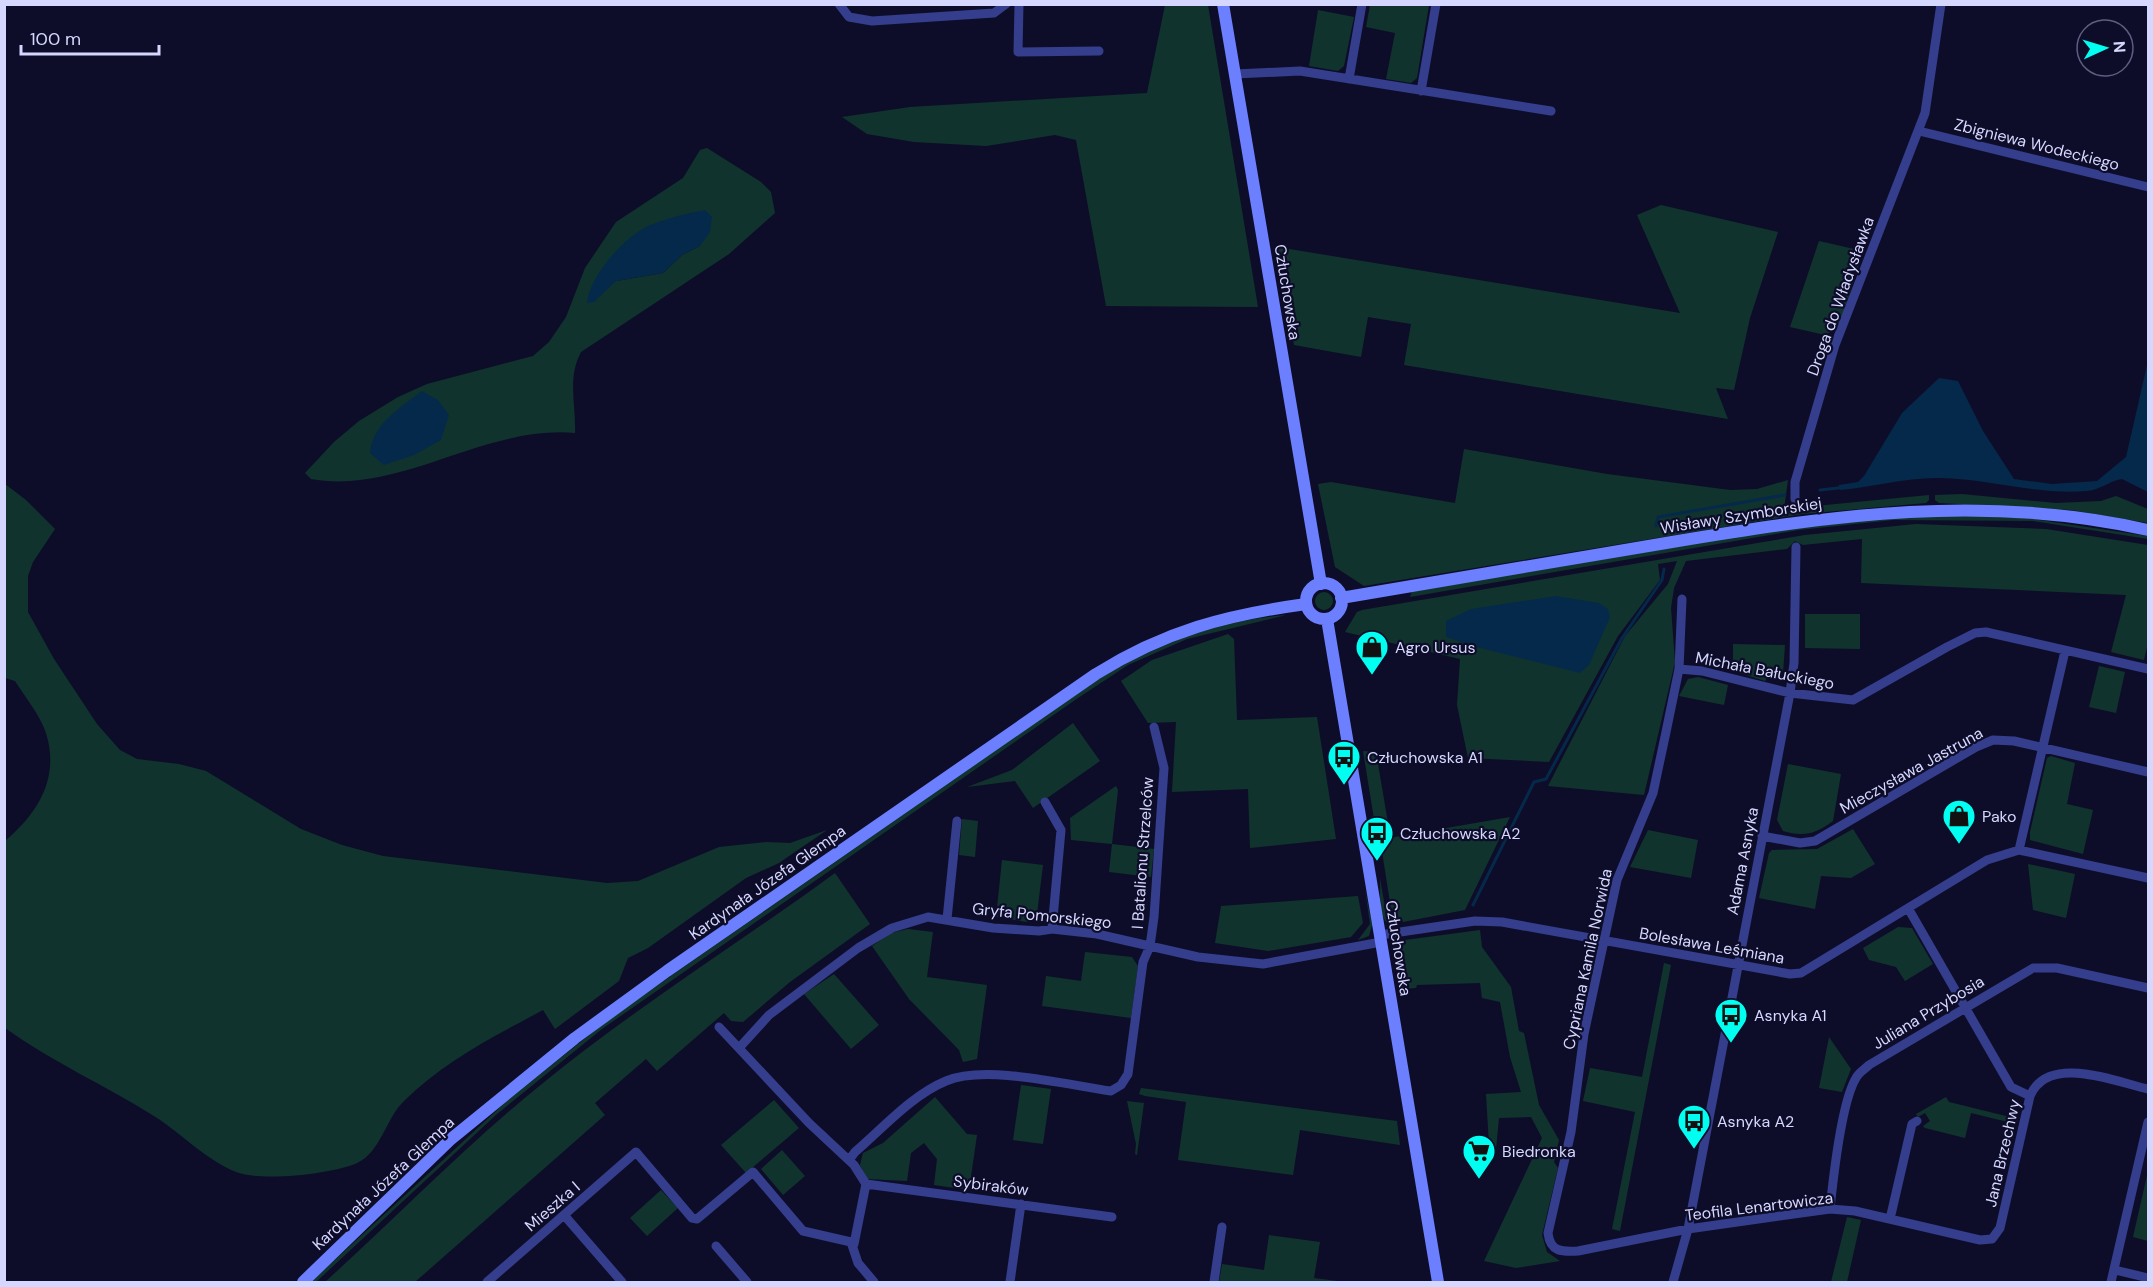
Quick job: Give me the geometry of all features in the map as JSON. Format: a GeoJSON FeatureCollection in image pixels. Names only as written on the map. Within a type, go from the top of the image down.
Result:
{"type":"FeatureCollection","features":[{"type":"Feature","properties":{"kind":"main road","name":"Człuchowska"},"geometry":{"type":"LineString","coordinates":[[1223,4],[1321,584]]}},
{"type":"Feature","properties":{"kind":"main road","name":"Wisławy Szymborskiej"},"geometry":{"type":"LineString","coordinates":[[1341,598],[1733,532],[1858,514],[1930,509],[1991,510],[2056,514],[2148,530]]}},
{"type":"Feature","properties":{"kind":"main road"},"geometry":{"type":"LineString","coordinates":[[1321,584],[1333,586],[1341,598],[1339,610],[1326,619],[1313,615],[1306,604],[1310,590],[1321,584]]}},
{"type":"Feature","properties":{"kind":"main road","name":"Kardynała Józefa Glempa"},"geometry":{"type":"LineString","coordinates":[[303,1282],[451,1139],[575,1038],[667,971],[1096,674],[1127,654],[1188,629],[1233,617],[1306,604]]}},
{"type":"Feature","properties":{"kind":"main road","name":"Człuchowska"},"geometry":{"type":"LineString","coordinates":[[1326,619],[1438,1282]]}},
{"type":"Feature","properties":{"kind":"street"},"geometry":{"type":"LineString","coordinates":[[839,4],[849,17],[872,21],[994,13],[1006,4]]}},
{"type":"Feature","properties":{"kind":"street"},"geometry":{"type":"LineString","coordinates":[[1019,4],[1018,52],[1099,51]]}},
{"type":"Feature","properties":{"kind":"street"},"geometry":{"type":"LineString","coordinates":[[1349,79],[1362,4]]}},
{"type":"Feature","properties":{"kind":"street"},"geometry":{"type":"LineString","coordinates":[[1421,91],[1436,4]]}},
{"type":"Feature","properties":{"kind":"street","name":"Droga do Władysławka"},"geometry":{"type":"LineString","coordinates":[[1795,499],[1795,482],[1835,345],[1925,113],[1941,4]]}},
{"type":"Feature","properties":{"kind":"street"},"geometry":{"type":"LineString","coordinates":[[1235,74],[1300,71],[1551,111]]}},
{"type":"Feature","properties":{"kind":"street","name":"Zbigniewa Wodeckiego"},"geometry":{"type":"LineString","coordinates":[[1919,131],[2148,186]]}},
{"type":"Feature","properties":{"kind":"street","name":"Adama Asnyka"},"geometry":{"type":"LineString","coordinates":[[1673,1282],[1688,1230],[1790,693],[1794,663],[1796,547]]}},
{"type":"Feature","properties":{"kind":"street","name":"Cypriana Kamila Norwida"},"geometry":{"type":"LineString","coordinates":[[1561,1252],[1552,1246],[1548,1233],[1571,1132],[1584,1034],[1617,880],[1653,793],[1678,669],[1682,599]]}},
{"type":"Feature","properties":{"kind":"street","name":"Michała Bałuckiego"},"geometry":{"type":"LineString","coordinates":[[1678,669],[1702,671],[1790,693],[1853,700],[1975,633],[1994,633],[2148,669]]}},
{"type":"Feature","properties":{"kind":"street"},"geometry":{"type":"LineString","coordinates":[[2019,850],[2065,651]]}},
{"type":"Feature","properties":{"kind":"street","name":"I Batalionu Strzelców"},"geometry":{"type":"LineString","coordinates":[[849,1160],[855,1152],[923,1094],[946,1081],[961,1076],[991,1074],[1111,1090],[1121,1085],[1128,1074],[1143,962],[1150,946],[1160,852],[1164,768],[1154,727]]}},
{"type":"Feature","properties":{"kind":"street","name":"Mieczysława Jastruna"},"geometry":{"type":"LineString","coordinates":[[1762,836],[1800,843],[1815,841],[1987,742],[2014,741],[2148,772]]}},
{"type":"Feature","properties":{"kind":"street"},"geometry":{"type":"LineString","coordinates":[[1045,802],[1061,830],[1052,929]]}},
{"type":"Feature","properties":{"kind":"street"},"geometry":{"type":"LineString","coordinates":[[947,919],[957,820]]}},
{"type":"Feature","properties":{"kind":"street","name":"Bolesława Leśmiana"},"geometry":{"type":"LineString","coordinates":[[1381,938],[1475,921],[1502,922],[1737,966],[1779,973],[1801,973],[1987,860],[2019,850],[2148,878]]}},
{"type":"Feature","properties":{"kind":"street"},"geometry":{"type":"LineString","coordinates":[[1908,908],[2012,1087],[2030,1096]]}},
{"type":"Feature","properties":{"kind":"street","name":"Gryfa Pomorskiego"},"geometry":{"type":"LineString","coordinates":[[739,1048],[770,1015],[858,948],[907,921],[928,918],[947,919],[993,928],[1039,931],[1052,929],[1097,934],[1198,957],[1263,964],[1381,938]]}},
{"type":"Feature","properties":{"kind":"street","name":"Juliana Przybosia"},"geometry":{"type":"LineString","coordinates":[[1830,1209],[1833,1180],[1850,1093],[1856,1077],[1869,1065],[2026,971],[2041,966],[2065,969],[2148,988]]}},
{"type":"Feature","properties":{"kind":"street"},"geometry":{"type":"LineString","coordinates":[[719,1027],[809,1123],[849,1160],[866,1184],[854,1244],[858,1263],[874,1282]]}},
{"type":"Feature","properties":{"kind":"street","name":"Jana Brzechwy"},"geometry":{"type":"LineString","coordinates":[[1995,1238],[2001,1224],[2030,1096],[2036,1085],[2048,1077],[2067,1072],[2148,1089]]}},
{"type":"Feature","properties":{"kind":"street"},"geometry":{"type":"LineString","coordinates":[[1890,1219],[1912,1124],[1917,1121]]}},
{"type":"Feature","properties":{"kind":"street"},"geometry":{"type":"LineString","coordinates":[[2112,1282],[2148,1122]]}},
{"type":"Feature","properties":{"kind":"street","name":"Mieszka I"},"geometry":{"type":"LineString","coordinates":[[492,1281],[636,1152],[692,1218],[700,1218],[753,1172],[803,1231],[848,1240],[854,1244]]}},
{"type":"Feature","properties":{"kind":"street","name":"Sybiraków"},"geometry":{"type":"LineString","coordinates":[[866,1184],[1112,1217]]}},
{"type":"Feature","properties":{"kind":"street"},"geometry":{"type":"LineString","coordinates":[[1010,1282],[1021,1204]]}},
{"type":"Feature","properties":{"kind":"street","name":"Teofila Lenartowicza"},"geometry":{"type":"LineString","coordinates":[[1561,1252],[1830,1209],[1890,1219],[1980,1240],[1995,1238]]}},
{"type":"Feature","properties":{"kind":"street"},"geometry":{"type":"LineString","coordinates":[[564,1215],[622,1282]]}},
{"type":"Feature","properties":{"kind":"street"},"geometry":{"type":"LineString","coordinates":[[1214,1282],[1222,1227]]}},
{"type":"Feature","properties":{"kind":"street"},"geometry":{"type":"LineString","coordinates":[[716,1246],[747,1282]]}},
{"type":"Feature","properties":{"kind":"street"},"geometry":{"type":"LineString","coordinates":[[2115,1270],[2148,1278]]}},
{"type":"Feature","properties":{"kind":"green space"},"geometry":{"type":"Polygon","coordinates":[[[1165,5],[1208,5],[1258,307],[1106,306],[1076,140],[1055,135],[986,146],[914,142],[867,134],[842,117],[910,107],[1147,93],[1165,5]]]}},
{"type":"Feature","properties":{"kind":"green space"},"geometry":{"type":"Polygon","coordinates":[[[1370,5],[1429,5],[1417,78],[1411,83],[1386,79],[1395,33],[1366,27],[1370,5]]]}},
{"type":"Feature","properties":{"kind":"green space"},"geometry":{"type":"Polygon","coordinates":[[[1318,10],[1354,17],[1344,66],[1338,71],[1309,66],[1318,10]]]}},
{"type":"Feature","properties":{"kind":"green space"},"geometry":{"type":"Polygon","coordinates":[[[707,148],[761,182],[771,192],[775,213],[729,254],[581,352],[573,381],[575,433],[541,433],[507,439],[377,477],[344,481],[311,479],[305,473],[334,442],[359,421],[398,397],[427,384],[533,356],[549,342],[566,317],[585,268],[616,222],[683,178],[700,150],[707,148]],[[700,246],[616,281],[663,273],[682,255],[700,246]]]}},
{"type":"Feature","properties":{"kind":"green space"},"geometry":{"type":"Polygon","coordinates":[[[1661,205],[1778,232],[1750,318],[1734,390],[1716,388],[1728,419],[1404,365],[1411,324],[1368,317],[1361,357],[1294,345],[1277,247],[1680,313],[1637,215],[1661,205]]]}},
{"type":"Feature","properties":{"kind":"green space"},"geometry":{"type":"Polygon","coordinates":[[[1819,241],[1854,249],[1860,261],[1839,327],[1825,335],[1790,327],[1819,241]]]}},
{"type":"Feature","properties":{"kind":"green space"},"geometry":{"type":"Polygon","coordinates":[[[1464,449],[1607,474],[1730,490],[1757,489],[1788,480],[1784,509],[1929,495],[1929,500],[1926,503],[1803,514],[1364,586],[1335,567],[1318,484],[1331,482],[1455,503],[1464,449]]]}},
{"type":"Feature","properties":{"kind":"green space"},"geometry":{"type":"Polygon","coordinates":[[[5,484],[26,500],[55,529],[33,562],[28,576],[28,612],[54,659],[97,724],[120,750],[137,759],[179,764],[206,771],[301,829],[342,845],[383,856],[607,883],[638,881],[719,847],[766,842],[790,843],[827,830],[779,863],[746,878],[648,948],[628,958],[619,981],[555,1029],[543,1010],[488,1040],[435,1074],[403,1102],[372,1152],[357,1163],[297,1175],[262,1176],[236,1172],[214,1161],[154,1116],[41,1052],[5,1028],[5,841],[27,819],[43,793],[48,780],[50,749],[46,733],[32,706],[15,681],[5,678],[5,484]]]}},
{"type":"Feature","properties":{"kind":"green space"},"geometry":{"type":"Polygon","coordinates":[[[1962,494],[2056,503],[2101,501],[2116,496],[2148,509],[2148,523],[2071,510],[1939,503],[1935,500],[1935,495],[1962,494]]]}},
{"type":"Feature","properties":{"kind":"green space"},"geometry":{"type":"Polygon","coordinates":[[[1972,515],[2033,519],[2148,536],[2148,539],[2033,521],[1893,520],[1799,530],[1410,597],[1412,591],[1760,533],[1889,517],[1972,515]]]}},
{"type":"Feature","properties":{"kind":"green space"},"geometry":{"type":"Polygon","coordinates":[[[1916,524],[2046,529],[2148,545],[2148,643],[2144,660],[2111,652],[2126,595],[1861,583],[1862,539],[1803,545],[1795,541],[1787,549],[1686,561],[1674,588],[1671,608],[1675,662],[1644,795],[1548,786],[1625,636],[1668,584],[1677,561],[1658,564],[1660,580],[1618,636],[1549,762],[1468,758],[1457,705],[1460,659],[1345,632],[1357,612],[1362,610],[1805,535],[1916,524]]]}},
{"type":"Feature","properties":{"kind":"green space"},"geometry":{"type":"Polygon","coordinates":[[[1324,592],[1332,597],[1333,601],[1328,609],[1324,610],[1316,605],[1315,601],[1320,593],[1324,592]]]}},
{"type":"Feature","properties":{"kind":"green space"},"geometry":{"type":"Polygon","coordinates":[[[1805,614],[1860,614],[1860,649],[1805,648],[1805,614]]]}},
{"type":"Feature","properties":{"kind":"green space"},"geometry":{"type":"Polygon","coordinates":[[[1286,615],[1187,639],[1128,665],[1078,698],[602,1029],[497,1114],[316,1282],[311,1282],[508,1100],[612,1017],[1102,677],[1168,644],[1213,628],[1236,622],[1286,615]]]}},
{"type":"Feature","properties":{"kind":"green space"},"geometry":{"type":"Polygon","coordinates":[[[1228,634],[1234,639],[1237,720],[1317,717],[1336,839],[1250,848],[1248,789],[1172,792],[1176,722],[1148,723],[1121,681],[1152,660],[1228,634]]]}},
{"type":"Feature","properties":{"kind":"green space"},"geometry":{"type":"Polygon","coordinates":[[[1733,644],[1785,645],[1783,673],[1780,679],[1768,677],[1765,681],[1733,671],[1733,644]]]}},
{"type":"Feature","properties":{"kind":"green space"},"geometry":{"type":"Polygon","coordinates":[[[2099,666],[2125,672],[2116,713],[2089,707],[2099,666]]]}},
{"type":"Feature","properties":{"kind":"green space"},"geometry":{"type":"Polygon","coordinates":[[[1698,677],[1728,685],[1724,705],[1679,696],[1688,679],[1698,677]]]}},
{"type":"Feature","properties":{"kind":"green space"},"geometry":{"type":"Polygon","coordinates":[[[1073,723],[1100,761],[1033,808],[1015,781],[967,787],[1012,770],[1073,723]]]}},
{"type":"Feature","properties":{"kind":"green space"},"geometry":{"type":"Polygon","coordinates":[[[1363,751],[1376,752],[1389,829],[1376,831],[1363,751]]]}},
{"type":"Feature","properties":{"kind":"green space"},"geometry":{"type":"Polygon","coordinates":[[[2051,756],[2075,763],[2067,804],[2093,810],[2083,854],[2030,840],[2047,758],[2051,756]]]}},
{"type":"Feature","properties":{"kind":"green space"},"geometry":{"type":"Polygon","coordinates":[[[1788,764],[1841,774],[1833,821],[1821,829],[1803,834],[1790,833],[1783,831],[1777,820],[1788,764]]]}},
{"type":"Feature","properties":{"kind":"green space"},"geometry":{"type":"Polygon","coordinates":[[[1116,786],[1118,790],[1112,844],[1071,840],[1070,818],[1116,786]]]}},
{"type":"Feature","properties":{"kind":"green space"},"geometry":{"type":"Polygon","coordinates":[[[1510,817],[1465,910],[1403,922],[1391,909],[1381,845],[1383,839],[1510,817]]]}},
{"type":"Feature","properties":{"kind":"green space"},"geometry":{"type":"Polygon","coordinates":[[[962,819],[978,821],[975,857],[959,855],[962,819]]]}},
{"type":"Feature","properties":{"kind":"green space"},"geometry":{"type":"Polygon","coordinates":[[[1853,829],[1875,864],[1851,878],[1821,876],[1815,909],[1759,898],[1769,853],[1772,850],[1817,849],[1853,829]]]}},
{"type":"Feature","properties":{"kind":"green space"},"geometry":{"type":"Polygon","coordinates":[[[1648,830],[1698,840],[1691,878],[1630,867],[1648,830]]]}},
{"type":"Feature","properties":{"kind":"green space"},"geometry":{"type":"Polygon","coordinates":[[[1112,844],[1154,849],[1151,877],[1109,872],[1112,844]]]}},
{"type":"Feature","properties":{"kind":"green space"},"geometry":{"type":"Polygon","coordinates":[[[1002,860],[1043,865],[1037,914],[1027,922],[996,917],[1002,860]]]}},
{"type":"Feature","properties":{"kind":"green space"},"geometry":{"type":"Polygon","coordinates":[[[2028,864],[2075,874],[2066,918],[2033,910],[2028,864]]]}},
{"type":"Feature","properties":{"kind":"green space"},"geometry":{"type":"Polygon","coordinates":[[[835,873],[870,924],[790,982],[743,1022],[731,1021],[724,1013],[657,1071],[646,1059],[595,1103],[605,1115],[415,1282],[325,1282],[459,1156],[543,1083],[651,1002],[835,873]]]}},
{"type":"Feature","properties":{"kind":"green space"},"geometry":{"type":"Polygon","coordinates":[[[1380,878],[1386,913],[1398,928],[1386,922],[1383,916],[1380,901],[1380,878]]]}},
{"type":"Feature","properties":{"kind":"green space"},"geometry":{"type":"Polygon","coordinates":[[[1365,889],[1372,925],[1369,936],[1358,940],[1370,924],[1365,889]]]}},
{"type":"Feature","properties":{"kind":"green space"},"geometry":{"type":"Polygon","coordinates":[[[1358,896],[1363,923],[1351,937],[1268,951],[1215,943],[1221,906],[1358,896]]]}},
{"type":"Feature","properties":{"kind":"green space"},"geometry":{"type":"Polygon","coordinates":[[[1898,927],[1912,928],[1933,964],[1905,981],[1896,967],[1869,960],[1863,948],[1898,927]]]}},
{"type":"Feature","properties":{"kind":"green space"},"geometry":{"type":"Polygon","coordinates":[[[908,929],[933,932],[927,977],[987,985],[977,1059],[963,1062],[959,1050],[909,999],[872,946],[891,933],[908,929]]]}},
{"type":"Feature","properties":{"kind":"green space"},"geometry":{"type":"Polygon","coordinates":[[[1480,930],[1482,947],[1511,987],[1519,1031],[1524,1033],[1539,1105],[1559,1140],[1554,1162],[1558,1168],[1542,1235],[1547,1252],[1560,1261],[1516,1268],[1484,1261],[1542,1138],[1531,1117],[1499,1118],[1496,1149],[1486,1148],[1489,1145],[1486,1094],[1521,1092],[1510,1057],[1500,1002],[1482,998],[1480,983],[1417,985],[1416,988],[1402,989],[1397,961],[1405,940],[1480,930]]]}},
{"type":"Feature","properties":{"kind":"green space"},"geometry":{"type":"Polygon","coordinates":[[[1085,952],[1132,957],[1138,966],[1131,1018],[1042,1006],[1046,976],[1081,981],[1085,952]]]}},
{"type":"Feature","properties":{"kind":"green space"},"geometry":{"type":"Polygon","coordinates":[[[1664,963],[1671,965],[1620,1231],[1612,1229],[1635,1112],[1583,1101],[1590,1068],[1642,1077],[1664,963]]]}},
{"type":"Feature","properties":{"kind":"green space"},"geometry":{"type":"Polygon","coordinates":[[[834,974],[879,1025],[851,1049],[804,994],[834,974]]]}},
{"type":"Feature","properties":{"kind":"green space"},"geometry":{"type":"Polygon","coordinates":[[[1829,1037],[1851,1069],[1842,1092],[1819,1088],[1829,1037]]]}},
{"type":"Feature","properties":{"kind":"green space"},"geometry":{"type":"Polygon","coordinates":[[[1021,1085],[1051,1089],[1043,1144],[1013,1140],[1021,1085]]]}},
{"type":"Feature","properties":{"kind":"green space"},"geometry":{"type":"Polygon","coordinates":[[[1141,1088],[1397,1121],[1400,1145],[1300,1130],[1293,1175],[1178,1160],[1186,1102],[1145,1096],[1139,1094],[1141,1088]]]}},
{"type":"Feature","properties":{"kind":"green space"},"geometry":{"type":"Polygon","coordinates":[[[935,1097],[967,1134],[977,1135],[969,1190],[934,1185],[937,1159],[924,1143],[911,1153],[907,1181],[867,1179],[860,1165],[863,1153],[883,1143],[935,1097]]]}},
{"type":"Feature","properties":{"kind":"green space"},"geometry":{"type":"Polygon","coordinates":[[[1946,1097],[1949,1102],[2018,1119],[2016,1124],[1971,1113],[1965,1138],[1925,1128],[1923,1126],[1930,1121],[1925,1113],[1918,1117],[1916,1114],[1946,1097]]]}},
{"type":"Feature","properties":{"kind":"green space"},"geometry":{"type":"Polygon","coordinates":[[[774,1100],[799,1128],[746,1173],[721,1145],[774,1100]]]}},
{"type":"Feature","properties":{"kind":"green space"},"geometry":{"type":"Polygon","coordinates":[[[1127,1101],[1144,1103],[1137,1155],[1135,1154],[1136,1144],[1127,1101]]]}},
{"type":"Feature","properties":{"kind":"green space"},"geometry":{"type":"Polygon","coordinates":[[[782,1150],[805,1176],[783,1195],[761,1169],[782,1150]]]}},
{"type":"Feature","properties":{"kind":"green space"},"geometry":{"type":"Polygon","coordinates":[[[2148,1171],[2148,1241],[2133,1237],[2148,1171]]]}},
{"type":"Feature","properties":{"kind":"green space"},"geometry":{"type":"Polygon","coordinates":[[[661,1190],[678,1208],[647,1236],[630,1218],[661,1190]]]}},
{"type":"Feature","properties":{"kind":"green space"},"geometry":{"type":"Polygon","coordinates":[[[1847,1217],[1861,1220],[1847,1282],[1831,1282],[1847,1217]]]}},
{"type":"Feature","properties":{"kind":"green space"},"geometry":{"type":"Polygon","coordinates":[[[1269,1235],[1320,1242],[1314,1278],[1345,1282],[1219,1282],[1222,1264],[1264,1270],[1269,1235]]]}},
{"type":"Feature","properties":{"kind":"water"},"geometry":{"type":"Polygon","coordinates":[[[705,210],[712,217],[710,232],[700,246],[682,255],[663,273],[616,281],[594,302],[587,303],[589,292],[601,269],[620,247],[640,230],[657,222],[705,210]]]}},
{"type":"Feature","properties":{"kind":"water"},"geometry":{"type":"Polygon","coordinates":[[[2148,361],[2148,492],[2122,479],[2092,490],[2068,492],[1940,478],[1916,479],[1840,490],[1838,488],[1839,485],[1858,482],[1864,476],[1902,413],[1939,378],[1958,381],[1983,431],[2014,479],[2052,484],[2097,481],[2126,457],[2148,361]]]}},
{"type":"Feature","properties":{"kind":"water"},"geometry":{"type":"Polygon","coordinates":[[[422,391],[438,400],[449,415],[441,440],[414,455],[384,465],[370,453],[376,433],[396,410],[422,391]]]}},
{"type":"Feature","properties":{"kind":"water"},"geometry":{"type":"Polygon","coordinates":[[[1556,596],[1599,603],[1608,609],[1610,617],[1589,665],[1580,673],[1476,647],[1446,637],[1446,621],[1471,609],[1556,596]]]}},
{"type":"Feature","properties":{"kind":"waterway"},"geometry":{"type":"LineString","coordinates":[[1820,490],[1838,488]]}},
{"type":"Feature","properties":{"kind":"waterway"},"geometry":{"type":"LineString","coordinates":[[1656,526],[1658,517],[1785,495]]}},
{"type":"Feature","properties":{"kind":"waterway"},"geometry":{"type":"LineString","coordinates":[[1473,905],[1534,782],[1546,779],[1622,638],[1662,580],[1664,569]]}},
{"type":"Feature","properties":{"kind":"place","name":"Agro Ursus"},"geometry":{"type":"Point","coordinates":[1372,676]}},
{"type":"Feature","properties":{"kind":"place","name":"Człuchowska A1"},"geometry":{"type":"Point","coordinates":[1344,786]}},
{"type":"Feature","properties":{"kind":"place","name":"Pako"},"geometry":{"type":"Point","coordinates":[1959,845]}},
{"type":"Feature","properties":{"kind":"place","name":"Człuchowska A2"},"geometry":{"type":"Point","coordinates":[1377,862]}},
{"type":"Feature","properties":{"kind":"place","name":"Asnyka A1"},"geometry":{"type":"Point","coordinates":[1731,1044]}},
{"type":"Feature","properties":{"kind":"place","name":"Asnyka A2"},"geometry":{"type":"Point","coordinates":[1694,1150]}},
{"type":"Feature","properties":{"kind":"place","name":"Biedronka"},"geometry":{"type":"Point","coordinates":[1479,1180]}}]}
